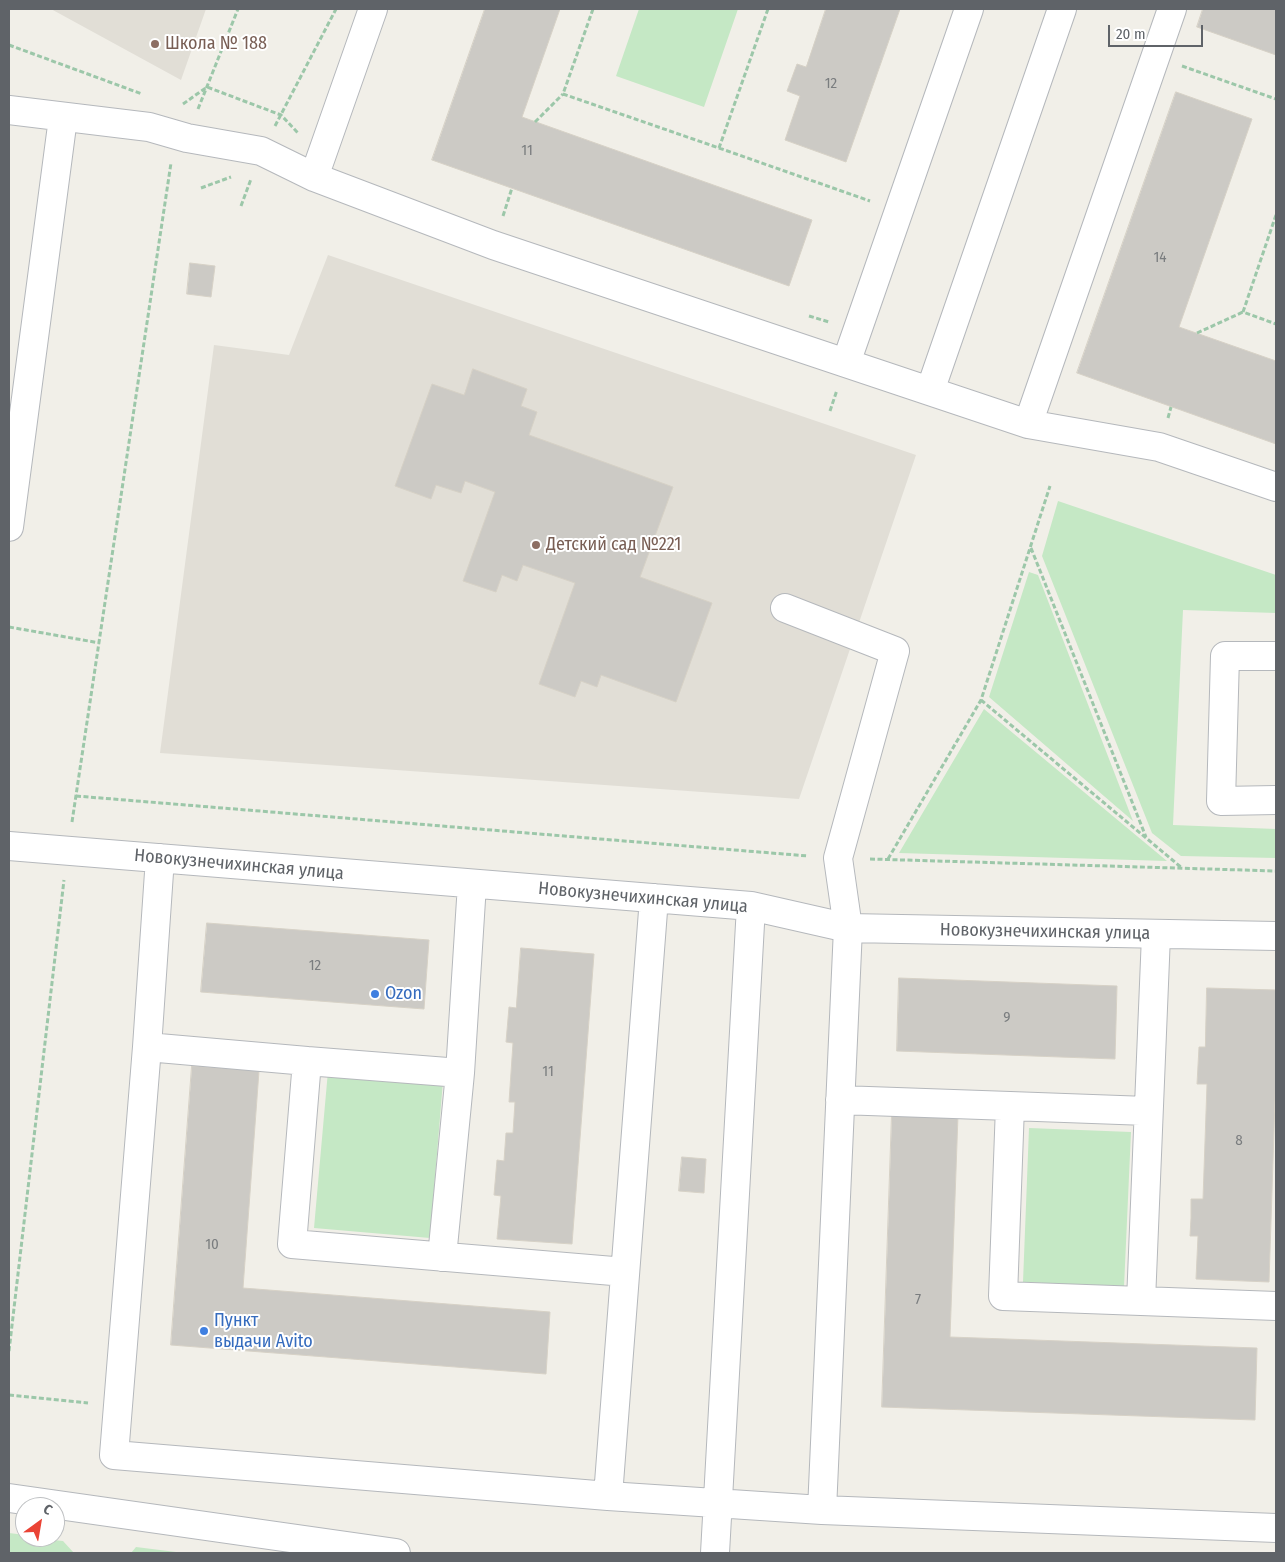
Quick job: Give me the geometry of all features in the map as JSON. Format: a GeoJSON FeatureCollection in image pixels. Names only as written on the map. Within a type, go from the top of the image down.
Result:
{"type":"FeatureCollection","features":[{"type":"Feature","properties":{"kind":"street"},"geometry":{"type":"LineString","coordinates":[[314,177],[372,9]]}},
{"type":"Feature","properties":{"kind":"street"},"geometry":{"type":"LineString","coordinates":[[846,363],[969,9]]}},
{"type":"Feature","properties":{"kind":"street"},"geometry":{"type":"LineString","coordinates":[[930,391],[1062,9]]}},
{"type":"Feature","properties":{"kind":"street"},"geometry":{"type":"LineString","coordinates":[[1028,424],[1172,9]]}},
{"type":"Feature","properties":{"kind":"street"},"geometry":{"type":"LineString","coordinates":[[9,110],[149,127],[187,138],[262,151],[314,177],[492,245],[1028,424],[1159,447],[1276,487]]}},
{"type":"Feature","properties":{"kind":"street"},"geometry":{"type":"LineString","coordinates":[[9,527],[63,118]]}},
{"type":"Feature","properties":{"kind":"street"},"geometry":{"type":"LineString","coordinates":[[785,608],[895,651],[838,858],[848,928],[822,1510]]}},
{"type":"Feature","properties":{"kind":"street"},"geometry":{"type":"LineString","coordinates":[[1276,656],[1225,656],[1222,800],[1276,800]]}},
{"type":"Feature","properties":{"kind":"street","name":"Новокузнечихинская улица"},"geometry":{"type":"LineString","coordinates":[[9,846],[751,906],[848,928],[1276,936]]}},
{"type":"Feature","properties":{"kind":"street"},"geometry":{"type":"LineString","coordinates":[[160,858],[147,1047],[114,1455],[608,1496],[822,1510],[1276,1528]]}},
{"type":"Feature","properties":{"kind":"street"},"geometry":{"type":"LineString","coordinates":[[442,1257],[460,1073],[472,884]]}},
{"type":"Feature","properties":{"kind":"street"},"geometry":{"type":"LineString","coordinates":[[608,1496],[654,898]]}},
{"type":"Feature","properties":{"kind":"street"},"geometry":{"type":"LineString","coordinates":[[714,1553],[751,906]]}},
{"type":"Feature","properties":{"kind":"street"},"geometry":{"type":"LineString","coordinates":[[1141,1301],[1147,1111],[1156,935]]}},
{"type":"Feature","properties":{"kind":"street"},"geometry":{"type":"LineString","coordinates":[[147,1047],[460,1073]]}},
{"type":"Feature","properties":{"kind":"street"},"geometry":{"type":"LineString","coordinates":[[307,1061],[292,1244],[625,1272]]}},
{"type":"Feature","properties":{"kind":"street"},"geometry":{"type":"LineString","coordinates":[[840,1100],[1147,1111]]}},
{"type":"Feature","properties":{"kind":"street"},"geometry":{"type":"LineString","coordinates":[[1010,1106],[1003,1296],[1276,1306]]}},
{"type":"Feature","properties":{"kind":"street"},"geometry":{"type":"LineString","coordinates":[[9,1498],[396,1553]]}},
{"type":"Feature","properties":{"kind":"path"},"geometry":{"type":"LineString","coordinates":[[9,1351],[68,851],[171,162],[187,138],[238,9]]}},
{"type":"Feature","properties":{"kind":"path"},"geometry":{"type":"LineString","coordinates":[[241,206],[262,151],[336,9]]}},
{"type":"Feature","properties":{"kind":"path"},"geometry":{"type":"LineString","coordinates":[[535,122],[563,94],[593,9]]}},
{"type":"Feature","properties":{"kind":"path"},"geometry":{"type":"LineString","coordinates":[[719,148],[768,9]]}},
{"type":"Feature","properties":{"kind":"path"},"geometry":{"type":"LineString","coordinates":[[1155,57],[1276,99]]}},
{"type":"Feature","properties":{"kind":"path"},"geometry":{"type":"LineString","coordinates":[[563,94],[899,211]]}},
{"type":"Feature","properties":{"kind":"path"},"geometry":{"type":"LineString","coordinates":[[1243,312],[1276,215]]}},
{"type":"Feature","properties":{"kind":"path"},"geometry":{"type":"LineString","coordinates":[[1197,333],[1243,312],[1276,324]]}},
{"type":"Feature","properties":{"kind":"path"},"geometry":{"type":"LineString","coordinates":[[888,859],[981,700],[1050,486]]}},
{"type":"Feature","properties":{"kind":"path"},"geometry":{"type":"LineString","coordinates":[[1031,547],[1146,838]]}},
{"type":"Feature","properties":{"kind":"path"},"geometry":{"type":"LineString","coordinates":[[9,626],[100,643]]}},
{"type":"Feature","properties":{"kind":"path"},"geometry":{"type":"LineString","coordinates":[[981,700],[1183,868]]}},
{"type":"Feature","properties":{"kind":"path"},"geometry":{"type":"LineString","coordinates":[[76,796],[838,858],[1276,871]]}},
{"type":"Feature","properties":{"kind":"path"},"geometry":{"type":"LineString","coordinates":[[9,1395],[118,1407]]}},
{"type":"Feature","properties":{"kind":"shaded area","name":"Школа № 188"},"geometry":{"type":"Polygon","coordinates":[[[51,9],[206,9],[181,80],[51,9]]]}},
{"type":"Feature","properties":{"kind":"shaded area","name":"Детский сад №221"},"geometry":{"type":"Polygon","coordinates":[[[328,255],[916,455],[799,799],[160,753],[214,345],[289,355],[328,255]]]}},
{"type":"Feature","properties":{"kind":"green space"},"geometry":{"type":"Polygon","coordinates":[[[639,9],[738,9],[704,107],[616,76],[639,9]]]}},
{"type":"Feature","properties":{"kind":"green space"},"geometry":{"type":"Polygon","coordinates":[[[1058,501],[1276,575],[1276,613],[1183,610],[1173,825],[1276,829],[1276,858],[1181,856],[1152,833],[1042,556],[1058,501]]]}},
{"type":"Feature","properties":{"kind":"green space"},"geometry":{"type":"Polygon","coordinates":[[[1029,572],[1038,575],[1133,821],[989,697],[1029,572]]]}},
{"type":"Feature","properties":{"kind":"green space"},"geometry":{"type":"Polygon","coordinates":[[[984,709],[1167,861],[899,853],[984,709]]]}},
{"type":"Feature","properties":{"kind":"green space"},"geometry":{"type":"Polygon","coordinates":[[[328,1071],[443,1081],[430,1238],[314,1228],[328,1071]]]}},
{"type":"Feature","properties":{"kind":"green space"},"geometry":{"type":"Polygon","coordinates":[[[1029,1128],[1131,1132],[1124,1287],[1023,1282],[1029,1128]]]}},
{"type":"Feature","properties":{"kind":"green space"},"geometry":{"type":"Polygon","coordinates":[[[9,1533],[15,1534],[15,1547],[65,1547],[65,1543],[74,1553],[9,1553],[9,1533]]]}},
{"type":"Feature","properties":{"kind":"green space"},"geometry":{"type":"Polygon","coordinates":[[[136,1547],[184,1553],[131,1553],[136,1547]]]}},
{"type":"Feature","properties":{"kind":"building"},"geometry":{"type":"Polygon","coordinates":[[[485,9],[560,9],[522,117],[812,220],[789,286],[432,160],[485,9]]]}},
{"type":"Feature","properties":{"kind":"building"},"geometry":{"type":"Polygon","coordinates":[[[826,9],[900,9],[846,162],[785,140],[800,96],[787,91],[797,64],[806,67],[826,9]]]}},
{"type":"Feature","properties":{"kind":"building"},"geometry":{"type":"Polygon","coordinates":[[[1203,9],[1276,9],[1276,55],[1197,27],[1203,9]]]}},
{"type":"Feature","properties":{"kind":"building"},"geometry":{"type":"Polygon","coordinates":[[[1176,92],[1252,119],[1179,327],[1276,361],[1276,444],[1077,373],[1176,92]]]}},
{"type":"Feature","properties":{"kind":"building"},"geometry":{"type":"Polygon","coordinates":[[[190,263],[215,266],[211,297],[187,294],[190,263]]]}},
{"type":"Feature","properties":{"kind":"building"},"geometry":{"type":"Polygon","coordinates":[[[473,369],[527,389],[521,406],[537,412],[529,435],[673,487],[640,577],[712,603],[676,702],[601,675],[597,687],[581,681],[575,697],[539,684],[575,583],[523,565],[517,581],[502,575],[496,592],[463,581],[495,492],[465,481],[461,493],[436,485],[431,499],[395,486],[432,384],[464,395],[473,369]]]}},
{"type":"Feature","properties":{"kind":"building"},"geometry":{"type":"Polygon","coordinates":[[[207,923],[429,940],[424,1009],[201,992],[207,923]]]}},
{"type":"Feature","properties":{"kind":"building"},"geometry":{"type":"Polygon","coordinates":[[[521,948],[594,954],[572,1244],[497,1239],[501,1196],[494,1195],[497,1160],[504,1161],[506,1133],[513,1133],[515,1102],[509,1102],[513,1043],[506,1042],[509,1007],[516,1008],[521,948]]]}},
{"type":"Feature","properties":{"kind":"building"},"geometry":{"type":"Polygon","coordinates":[[[899,978],[1117,986],[1115,1059],[897,1051],[899,978]]]}},
{"type":"Feature","properties":{"kind":"building"},"geometry":{"type":"Polygon","coordinates":[[[1207,988],[1276,990],[1276,1070],[1269,1282],[1196,1279],[1198,1236],[1190,1236],[1191,1199],[1203,1199],[1207,1084],[1197,1084],[1199,1047],[1205,1047],[1207,988]]]}},
{"type":"Feature","properties":{"kind":"building"},"geometry":{"type":"Polygon","coordinates":[[[192,1066],[259,1071],[243,1288],[550,1312],[546,1374],[171,1345],[192,1066]]]}},
{"type":"Feature","properties":{"kind":"building"},"geometry":{"type":"Polygon","coordinates":[[[892,1113],[958,1115],[950,1337],[1257,1348],[1255,1420],[882,1407],[892,1113]]]}},
{"type":"Feature","properties":{"kind":"building"},"geometry":{"type":"Polygon","coordinates":[[[682,1157],[706,1159],[704,1193],[679,1191],[682,1157]]]}},
{"type":"Feature","properties":{"kind":"place","name":"Школа № 188"},"geometry":{"type":"Point","coordinates":[155,44]}},
{"type":"Feature","properties":{"kind":"place","name":"Детский сад №221"},"geometry":{"type":"Point","coordinates":[536,545]}},
{"type":"Feature","properties":{"kind":"place","name":"Ozon"},"geometry":{"type":"Point","coordinates":[375,994]}},
{"type":"Feature","properties":{"kind":"place","name":"Пункт выдачи Avito"},"geometry":{"type":"Point","coordinates":[204,1331]}}]}
